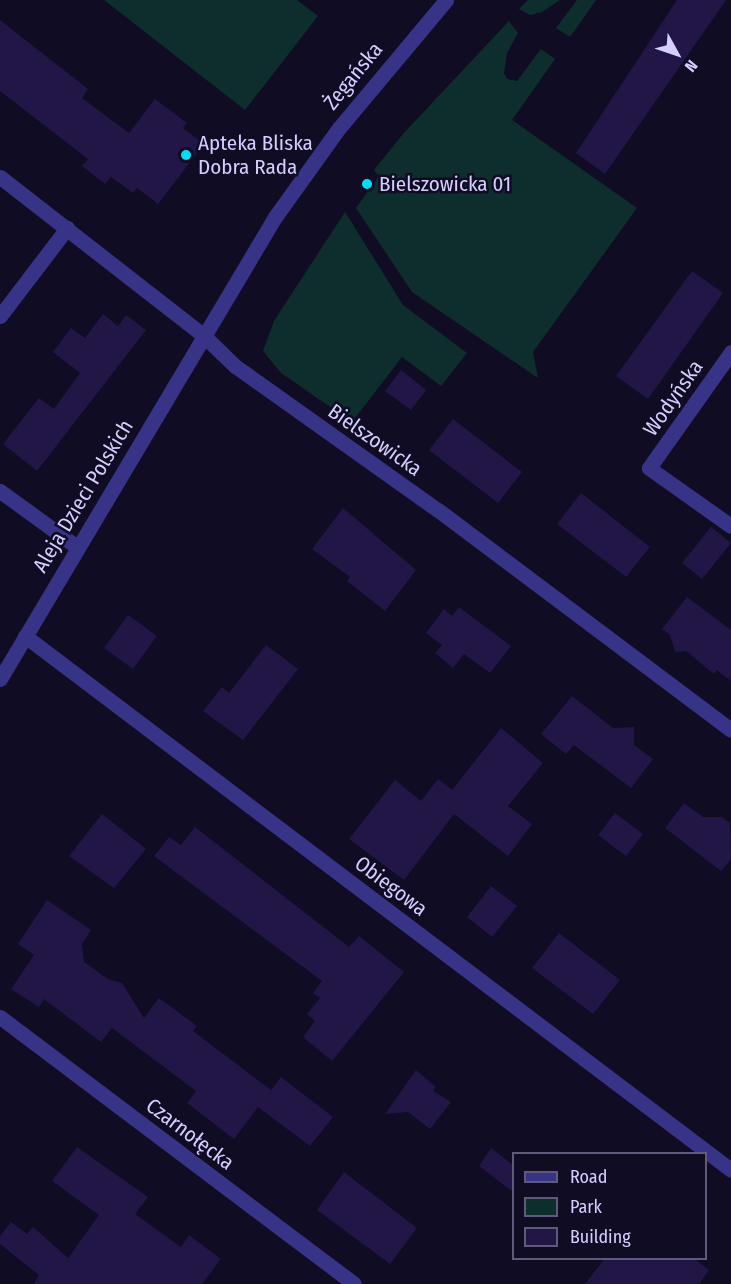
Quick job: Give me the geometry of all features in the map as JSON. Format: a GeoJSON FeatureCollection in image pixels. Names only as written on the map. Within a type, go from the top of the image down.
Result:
{"type":"FeatureCollection","features":[{"type":"Feature","properties":{"kind":"street","name":"Żegańska"},"geometry":{"type":"LineString","coordinates":[[203,335],[235,278],[318,154],[397,55],[446,0]]}},
{"type":"Feature","properties":{"kind":"street","name":"Bielszowicka"},"geometry":{"type":"LineString","coordinates":[[0,177],[203,335],[235,366],[438,510],[731,730]]}},
{"type":"Feature","properties":{"kind":"street"},"geometry":{"type":"LineString","coordinates":[[0,316],[67,228]]}},
{"type":"Feature","properties":{"kind":"street","name":"Aleja Dzieci Polskich"},"geometry":{"type":"LineString","coordinates":[[0,679],[203,335]]}},
{"type":"Feature","properties":{"kind":"street","name":"Wodyńska"},"geometry":{"type":"LineString","coordinates":[[731,352],[649,468],[731,526]]}},
{"type":"Feature","properties":{"kind":"street"},"geometry":{"type":"LineString","coordinates":[[0,491],[77,547]]}},
{"type":"Feature","properties":{"kind":"street","name":"Obiegowa"},"geometry":{"type":"LineString","coordinates":[[25,636],[731,1170]]}},
{"type":"Feature","properties":{"kind":"street","name":"Czarnołęcka"},"geometry":{"type":"LineString","coordinates":[[0,1017],[354,1284]]}},
{"type":"Feature","properties":{"kind":"green space"},"geometry":{"type":"Polygon","coordinates":[[[104,0],[297,0],[318,16],[245,110],[104,0]]]}},
{"type":"Feature","properties":{"kind":"green space"},"geometry":{"type":"Polygon","coordinates":[[[528,0],[560,0],[542,12],[530,15],[519,9],[528,0]]]}},
{"type":"Feature","properties":{"kind":"green space"},"geometry":{"type":"Polygon","coordinates":[[[577,0],[596,0],[570,37],[556,28],[577,0]]]}},
{"type":"Feature","properties":{"kind":"green space"},"geometry":{"type":"Polygon","coordinates":[[[509,21],[518,33],[507,53],[504,73],[507,79],[517,81],[541,49],[555,59],[512,120],[637,208],[533,352],[538,378],[412,292],[356,208],[379,176],[374,170],[403,134],[509,21]]]}},
{"type":"Feature","properties":{"kind":"green space"},"geometry":{"type":"Polygon","coordinates":[[[345,212],[403,305],[467,353],[441,386],[402,357],[352,422],[281,373],[263,351],[274,321],[345,212]]]}},
{"type":"Feature","properties":{"kind":"building"},"geometry":{"type":"Polygon","coordinates":[[[677,0],[726,0],[605,174],[576,153],[677,0]]]}},
{"type":"Feature","properties":{"kind":"building"},"geometry":{"type":"Polygon","coordinates":[[[0,20],[88,89],[82,98],[129,133],[155,99],[187,123],[183,128],[204,144],[158,204],[137,188],[133,193],[111,177],[105,184],[82,166],[88,159],[0,91],[0,20]]]}},
{"type":"Feature","properties":{"kind":"building"},"geometry":{"type":"Polygon","coordinates":[[[692,271],[723,293],[648,399],[616,376],[692,271]]]}},
{"type":"Feature","properties":{"kind":"building"},"geometry":{"type":"Polygon","coordinates":[[[103,314],[118,326],[126,315],[146,330],[37,471],[3,444],[39,398],[54,409],[80,373],[53,352],[71,328],[85,338],[103,314]]]}},
{"type":"Feature","properties":{"kind":"building"},"geometry":{"type":"Polygon","coordinates":[[[401,370],[426,390],[411,410],[385,391],[401,370]]]}},
{"type":"Feature","properties":{"kind":"building"},"geometry":{"type":"Polygon","coordinates":[[[453,419],[522,472],[498,503],[429,450],[453,419]]]}},
{"type":"Feature","properties":{"kind":"building"},"geometry":{"type":"Polygon","coordinates":[[[581,493],[650,547],[626,577],[557,524],[581,493]]]}},
{"type":"Feature","properties":{"kind":"building"},"geometry":{"type":"Polygon","coordinates":[[[343,508],[416,570],[385,611],[347,581],[350,577],[312,549],[343,508]]]}},
{"type":"Feature","properties":{"kind":"building"},"geometry":{"type":"Polygon","coordinates":[[[711,527],[731,543],[702,579],[682,563],[711,527]]]}},
{"type":"Feature","properties":{"kind":"building"},"geometry":{"type":"Polygon","coordinates":[[[687,597],[731,630],[731,681],[717,670],[714,674],[686,651],[675,652],[670,635],[662,629],[687,597]]]}},
{"type":"Feature","properties":{"kind":"building"},"geometry":{"type":"Polygon","coordinates":[[[459,607],[511,646],[490,673],[464,654],[453,668],[435,653],[442,645],[426,633],[444,609],[452,616],[459,607]]]}},
{"type":"Feature","properties":{"kind":"building"},"geometry":{"type":"Polygon","coordinates":[[[128,615],[157,636],[133,669],[104,648],[128,615]]]}},
{"type":"Feature","properties":{"kind":"building"},"geometry":{"type":"Polygon","coordinates":[[[266,645],[298,669],[243,740],[203,711],[222,687],[229,693],[266,645]]]}},
{"type":"Feature","properties":{"kind":"building"},"geometry":{"type":"Polygon","coordinates":[[[572,696],[613,728],[634,727],[634,745],[653,759],[631,788],[574,745],[566,754],[541,734],[572,696]]]}},
{"type":"Feature","properties":{"kind":"building"},"geometry":{"type":"Polygon","coordinates":[[[501,728],[543,763],[508,806],[532,824],[508,856],[454,814],[404,880],[349,839],[395,780],[421,801],[438,779],[452,790],[501,728]]]}},
{"type":"Feature","properties":{"kind":"building"},"geometry":{"type":"Polygon","coordinates":[[[684,803],[703,817],[722,817],[730,823],[731,859],[721,871],[665,828],[684,803]]]}},
{"type":"Feature","properties":{"kind":"building"},"geometry":{"type":"Polygon","coordinates":[[[615,813],[643,834],[626,856],[598,835],[615,813]]]}},
{"type":"Feature","properties":{"kind":"building"},"geometry":{"type":"Polygon","coordinates":[[[102,814],[146,849],[114,888],[69,856],[102,814]]]}},
{"type":"Feature","properties":{"kind":"building"},"geometry":{"type":"Polygon","coordinates":[[[195,827],[349,947],[359,936],[404,972],[332,1061],[303,1037],[315,1021],[307,1014],[320,998],[313,993],[322,981],[154,856],[169,837],[181,845],[195,827]]]}},
{"type":"Feature","properties":{"kind":"building"},"geometry":{"type":"Polygon","coordinates":[[[491,886],[517,906],[492,937],[467,917],[491,886]]]}},
{"type":"Feature","properties":{"kind":"building"},"geometry":{"type":"Polygon","coordinates":[[[47,900],[91,930],[82,944],[84,962],[108,979],[122,983],[144,1018],[159,998],[197,1026],[193,1031],[271,1090],[281,1077],[333,1117],[310,1146],[258,1107],[234,1139],[187,1103],[196,1091],[112,1028],[101,1042],[44,999],[39,1007],[11,989],[34,955],[18,944],[47,900]]]}},
{"type":"Feature","properties":{"kind":"building"},"geometry":{"type":"Polygon","coordinates":[[[559,933],[620,980],[593,1014],[532,968],[559,933]]]}},
{"type":"Feature","properties":{"kind":"building"},"geometry":{"type":"Polygon","coordinates":[[[416,1070],[436,1087],[433,1091],[451,1102],[430,1129],[408,1112],[385,1114],[416,1070]]]}},
{"type":"Feature","properties":{"kind":"building"},"geometry":{"type":"Polygon","coordinates":[[[77,1147],[148,1197],[135,1214],[181,1247],[189,1235],[221,1259],[202,1284],[34,1284],[39,1275],[0,1244],[0,1236],[11,1222],[27,1234],[33,1227],[68,1258],[99,1215],[52,1181],[77,1147]]]}},
{"type":"Feature","properties":{"kind":"building"},"geometry":{"type":"Polygon","coordinates":[[[491,1148],[512,1164],[512,1191],[479,1166],[491,1148]]]}},
{"type":"Feature","properties":{"kind":"building"},"geometry":{"type":"Polygon","coordinates":[[[344,1172],[417,1228],[390,1264],[317,1210],[344,1172]]]}},
{"type":"Feature","properties":{"kind":"building"},"geometry":{"type":"Polygon","coordinates":[[[603,1260],[696,1260],[709,1270],[699,1284],[585,1284],[603,1260]]]}},
{"type":"Feature","properties":{"kind":"place","name":"Apteka Bliska Dobra Rada"},"geometry":{"type":"Point","coordinates":[186,155]}},
{"type":"Feature","properties":{"kind":"place","name":"Bielszowicka 01"},"geometry":{"type":"Point","coordinates":[367,184]}}]}
